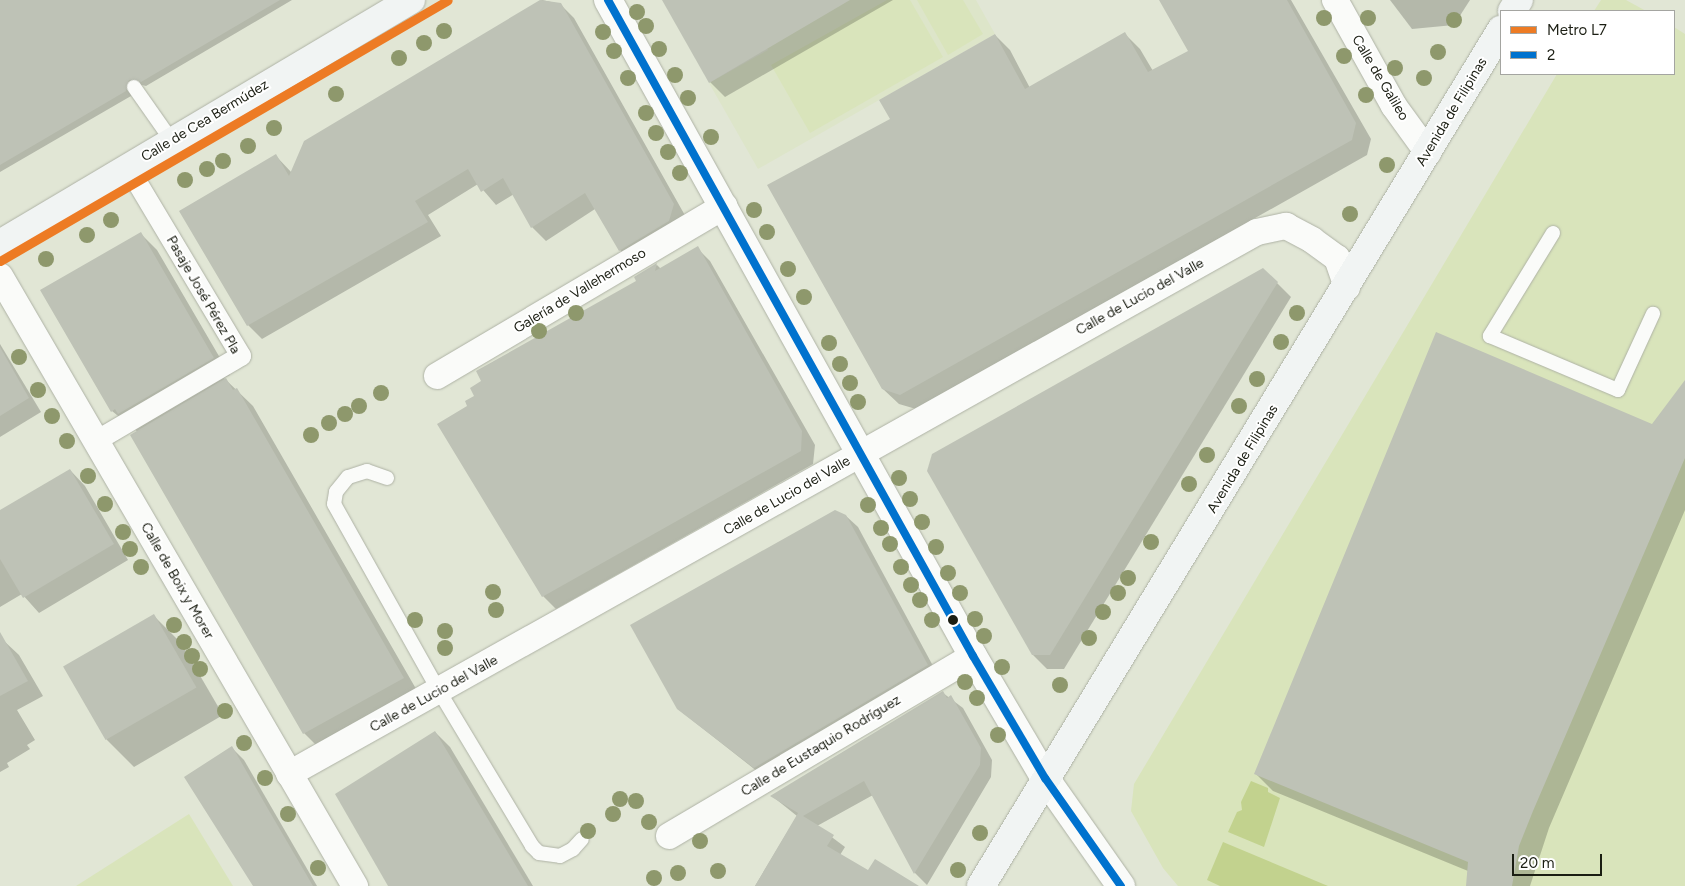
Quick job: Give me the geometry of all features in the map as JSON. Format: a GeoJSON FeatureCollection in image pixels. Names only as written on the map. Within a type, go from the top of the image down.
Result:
{"type":"FeatureCollection","features":[{"type":"Feature","properties":{"kind":"main road","name":"Calle de Cea Bermúdez"},"geometry":{"type":"LineString","coordinates":[[0,244],[172,140],[411,0]]}},
{"type":"Feature","properties":{"kind":"main road","name":"Avenida de Filipinas"},"geometry":{"type":"LineString","coordinates":[[981,886],[1045,778],[1347,287],[1500,32]]}},
{"type":"Feature","properties":{"kind":"street"},"geometry":{"type":"LineString","coordinates":[[608,0],[862,453],[973,656],[1045,778],[1121,886]]}},
{"type":"Feature","properties":{"kind":"street","name":"Calle de Galileo"},"geometry":{"type":"LineString","coordinates":[[1335,0],[1394,106],[1428,153]]}},
{"type":"Feature","properties":{"kind":"street","name":"Pasaje José Pérez Pla"},"geometry":{"type":"LineString","coordinates":[[96,441],[242,356],[128,167]]}},
{"type":"Feature","properties":{"kind":"street","name":"Galería de Vallehermoso"},"geometry":{"type":"LineString","coordinates":[[437,376],[724,206]]}},
{"type":"Feature","properties":{"kind":"street","name":"Calle de Lucio del Valle"},"geometry":{"type":"LineString","coordinates":[[289,774],[1257,232],[1286,226],[1312,240],[1337,258],[1347,287]]}},
{"type":"Feature","properties":{"kind":"street","name":"Calle de Boix y Morer"},"geometry":{"type":"LineString","coordinates":[[0,276],[354,886]]}},
{"type":"Feature","properties":{"kind":"street","name":"Calle de Eustaquio Rodríguez"},"geometry":{"type":"LineString","coordinates":[[669,836],[973,656]]}},
{"type":"Feature","properties":{"kind":"lane"},"geometry":{"type":"LineString","coordinates":[[134,87],[172,140]]}},
{"type":"Feature","properties":{"kind":"lane"},"geometry":{"type":"LineString","coordinates":[[1553,233],[1490,336],[1618,390],[1653,314]]}},
{"type":"Feature","properties":{"kind":"lane"},"geometry":{"type":"LineString","coordinates":[[387,478],[367,471],[348,478],[336,492],[334,504],[439,691],[532,846],[539,853],[560,856],[573,850],[582,839]]}},
{"type":"Feature","properties":{"kind":"shaded area"},"geometry":{"type":"Polygon","coordinates":[[[740,0],[976,0],[995,34],[758,169],[709,83],[768,50],[740,0]]]}},
{"type":"Feature","properties":{"kind":"shaded area"},"geometry":{"type":"Polygon","coordinates":[[[887,0],[910,0],[943,57],[810,133],[771,65],[887,0]]]}},
{"type":"Feature","properties":{"kind":"shaded area"},"geometry":{"type":"Polygon","coordinates":[[[917,0],[963,0],[983,34],[948,55],[917,0]]]}},
{"type":"Feature","properties":{"kind":"shaded area"},"geometry":{"type":"Polygon","coordinates":[[[1601,0],[1626,0],[1644,10],[1595,10],[1601,0]]]}},
{"type":"Feature","properties":{"kind":"shaded area"},"geometry":{"type":"Polygon","coordinates":[[[1675,28],[1685,34],[1685,886],[1178,886],[1163,868],[1131,811],[1134,784],[1556,75],[1675,75],[1675,28]]]}},
{"type":"Feature","properties":{"kind":"shaded area"},"geometry":{"type":"Polygon","coordinates":[[[1251,781],[1268,788],[1268,792],[1280,798],[1264,847],[1228,832],[1237,812],[1242,810],[1241,802],[1251,781]]]}},
{"type":"Feature","properties":{"kind":"shaded area"},"geometry":{"type":"Polygon","coordinates":[[[189,814],[233,886],[76,886],[189,814]]]}},
{"type":"Feature","properties":{"kind":"shaded area"},"geometry":{"type":"Polygon","coordinates":[[[1223,842],[1328,886],[1220,886],[1207,880],[1223,842]]]}},
{"type":"Feature","properties":{"kind":"building"},"geometry":{"type":"Polygon","coordinates":[[[0,0],[280,0],[141,82],[129,80],[126,91],[0,165],[0,0]]]}},
{"type":"Feature","properties":{"kind":"building"},"geometry":{"type":"Polygon","coordinates":[[[540,0],[561,3],[674,204],[669,221],[619,251],[585,193],[531,228],[503,178],[481,192],[468,169],[415,201],[428,222],[247,326],[179,211],[276,154],[289,176],[304,141],[540,0]]]}},
{"type":"Feature","properties":{"kind":"building"},"geometry":{"type":"Polygon","coordinates":[[[662,0],[850,0],[709,83],[662,0]]]}},
{"type":"Feature","properties":{"kind":"building"},"geometry":{"type":"Polygon","coordinates":[[[1159,0],[1287,0],[1356,123],[1352,140],[900,395],[882,389],[767,185],[890,119],[879,100],[995,34],[1025,89],[1125,32],[1148,72],[1188,51],[1159,0]]]}},
{"type":"Feature","properties":{"kind":"building"},"geometry":{"type":"Polygon","coordinates":[[[141,232],[214,358],[118,414],[115,409],[111,412],[40,290],[141,232]]]}},
{"type":"Feature","properties":{"kind":"building"},"geometry":{"type":"Polygon","coordinates":[[[698,246],[802,431],[801,451],[542,597],[437,424],[467,406],[465,401],[474,396],[470,388],[481,381],[476,371],[636,281],[634,277],[657,263],[655,271],[698,246]]]}},
{"type":"Feature","properties":{"kind":"building"},"geometry":{"type":"Polygon","coordinates":[[[1263,268],[1278,282],[1050,655],[1032,655],[927,471],[932,454],[1263,268]]]}},
{"type":"Feature","properties":{"kind":"building"},"geometry":{"type":"Polygon","coordinates":[[[1436,332],[1652,424],[1685,380],[1685,458],[1533,811],[1519,846],[1512,886],[1466,886],[1468,862],[1254,774],[1436,332]]]}},
{"type":"Feature","properties":{"kind":"building"},"geometry":{"type":"Polygon","coordinates":[[[0,347],[29,398],[0,416],[0,347]]]}},
{"type":"Feature","properties":{"kind":"building"},"geometry":{"type":"Polygon","coordinates":[[[226,378],[233,390],[237,388],[404,678],[303,734],[130,435],[226,378]]]}},
{"type":"Feature","properties":{"kind":"building"},"geometry":{"type":"Polygon","coordinates":[[[70,469],[114,544],[23,598],[0,559],[0,510],[70,469]]]}},
{"type":"Feature","properties":{"kind":"building"},"geometry":{"type":"Polygon","coordinates":[[[835,510],[846,515],[928,665],[754,768],[677,709],[630,625],[835,510]]]}},
{"type":"Feature","properties":{"kind":"building"},"geometry":{"type":"Polygon","coordinates":[[[154,614],[196,688],[106,740],[63,666],[154,614]]]}},
{"type":"Feature","properties":{"kind":"building"},"geometry":{"type":"Polygon","coordinates":[[[0,632],[28,681],[0,696],[0,632]]]}},
{"type":"Feature","properties":{"kind":"building"},"geometry":{"type":"Polygon","coordinates":[[[943,691],[947,698],[951,695],[981,748],[980,765],[914,874],[864,781],[803,816],[834,835],[827,846],[868,870],[875,859],[919,886],[755,886],[798,813],[770,796],[943,691]]]}},
{"type":"Feature","properties":{"kind":"building"},"geometry":{"type":"Polygon","coordinates":[[[435,731],[528,886],[388,886],[335,794],[435,731]]]}},
{"type":"Feature","properties":{"kind":"building"},"geometry":{"type":"Polygon","coordinates":[[[232,746],[313,886],[253,886],[184,777],[232,746]]]}},
{"type":"Feature","properties":{"kind":"metro line","name":"L7"},"geometry":{"type":"LineString","coordinates":[[0,261],[448,0]]}},
{"type":"Feature","properties":{"kind":"transit line","name":"2"},"geometry":{"type":"LineString","coordinates":[[608,0],[973,656],[1045,778],[1121,886]]}}]}
